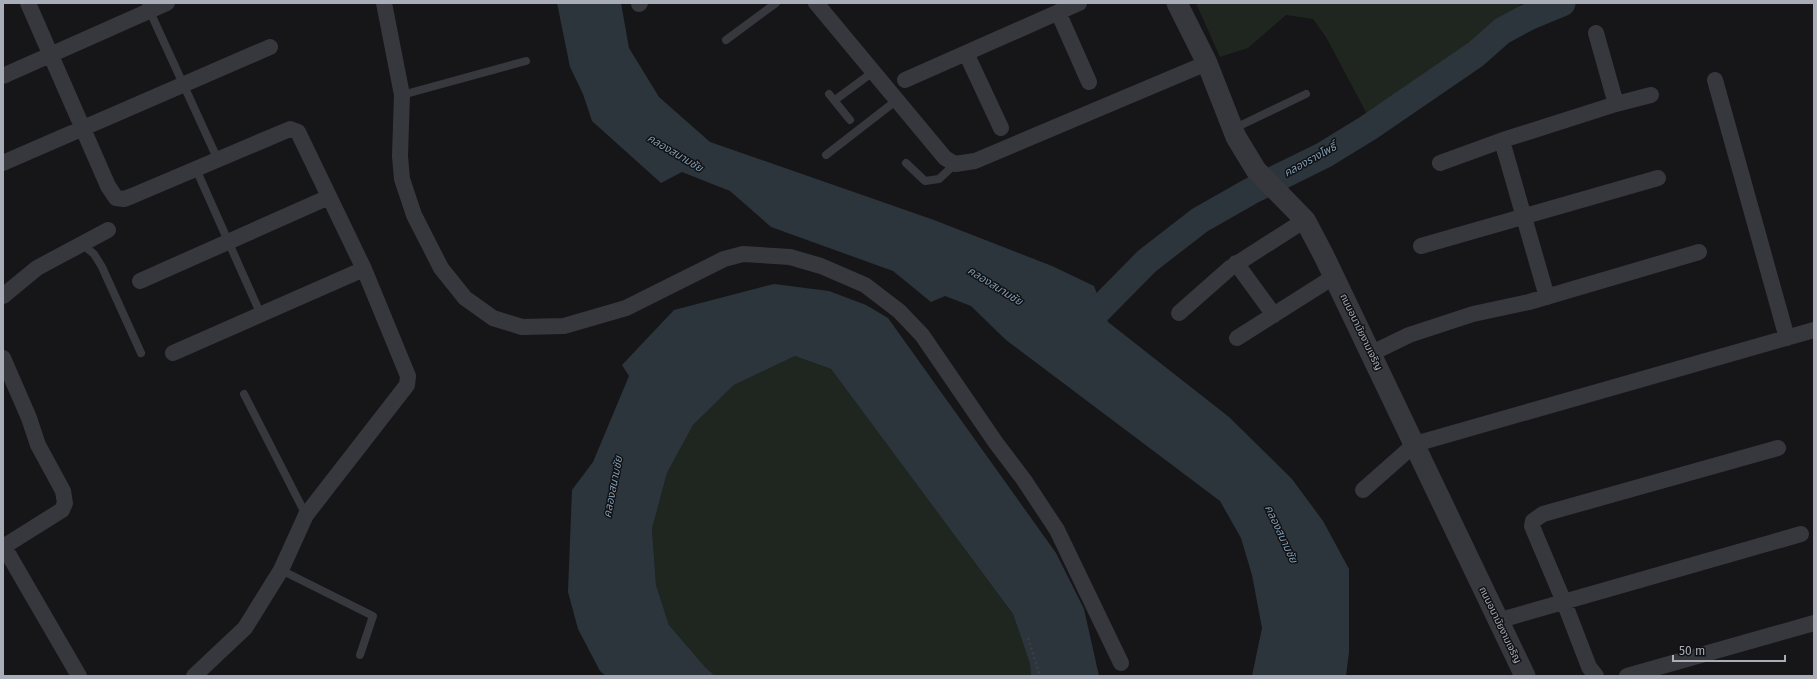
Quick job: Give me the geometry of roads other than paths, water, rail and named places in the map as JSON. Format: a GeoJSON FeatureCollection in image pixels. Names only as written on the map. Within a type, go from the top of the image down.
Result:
{"type":"FeatureCollection","features":[{"type":"Feature","properties":{"kind":"street"},"geometry":{"type":"LineString","coordinates":[[28,3],[108,186],[116,198],[124,200],[293,128],[298,132],[364,269],[408,376],[408,382],[306,515],[280,570],[244,628],[194,676]]}},
{"type":"Feature","properties":{"kind":"street"},"geometry":{"type":"LineString","coordinates":[[3,76],[51,55],[148,7],[167,3]]}},
{"type":"Feature","properties":{"kind":"street"},"geometry":{"type":"LineString","coordinates":[[384,3],[402,95],[400,156],[402,179],[414,215],[441,268],[465,298],[493,318],[522,327],[564,326],[626,308],[724,259],[743,254],[790,257],[821,266],[865,285],[899,311],[922,335],[1050,518],[1082,579],[1121,663]]}},
{"type":"Feature","properties":{"kind":"street"},"geometry":{"type":"LineString","coordinates":[[816,3],[944,158],[955,164],[975,161],[1207,63]]}},
{"type":"Feature","properties":{"kind":"street"},"geometry":{"type":"LineString","coordinates":[[905,80],[1079,3]]}},
{"type":"Feature","properties":{"kind":"street","name":"ถนนอนามัยงามเจริญ"},"geometry":{"type":"LineString","coordinates":[[1177,3],[1207,63],[1232,129],[1256,170],[1305,220],[1334,276],[1416,444],[1497,621],[1525,676]]}},
{"type":"Feature","properties":{"kind":"street"},"geometry":{"type":"LineString","coordinates":[[1058,12],[1089,82]]}},
{"type":"Feature","properties":{"kind":"street"},"geometry":{"type":"LineString","coordinates":[[1596,33],[1616,104]]}},
{"type":"Feature","properties":{"kind":"street"},"geometry":{"type":"LineString","coordinates":[[3,163],[270,47]]}},
{"type":"Feature","properties":{"kind":"street"},"geometry":{"type":"LineString","coordinates":[[966,53],[1001,128]]}},
{"type":"Feature","properties":{"kind":"street"},"geometry":{"type":"LineString","coordinates":[[1715,80],[1787,338]]}},
{"type":"Feature","properties":{"kind":"street"},"geometry":{"type":"LineString","coordinates":[[1440,162],[1616,104],[1651,95]]}},
{"type":"Feature","properties":{"kind":"street"},"geometry":{"type":"LineString","coordinates":[[1502,141],[1525,216],[1547,297]]}},
{"type":"Feature","properties":{"kind":"street"},"geometry":{"type":"LineString","coordinates":[[1421,246],[1658,178]]}},
{"type":"Feature","properties":{"kind":"street"},"geometry":{"type":"LineString","coordinates":[[140,281],[329,197]]}},
{"type":"Feature","properties":{"kind":"street"},"geometry":{"type":"LineString","coordinates":[[1179,313],[1236,263],[1305,220]]}},
{"type":"Feature","properties":{"kind":"street"},"geometry":{"type":"LineString","coordinates":[[3,296],[37,268],[108,230]]}},
{"type":"Feature","properties":{"kind":"street"},"geometry":{"type":"LineString","coordinates":[[1372,353],[1409,335],[1473,314],[1547,297],[1699,252]]}},
{"type":"Feature","properties":{"kind":"street"},"geometry":{"type":"LineString","coordinates":[[1236,263],[1274,315]]}},
{"type":"Feature","properties":{"kind":"street"},"geometry":{"type":"LineString","coordinates":[[173,353],[364,269]]}},
{"type":"Feature","properties":{"kind":"street"},"geometry":{"type":"LineString","coordinates":[[1237,338],[1334,276]]}},
{"type":"Feature","properties":{"kind":"street"},"geometry":{"type":"LineString","coordinates":[[1363,490],[1416,444],[1814,330]]}},
{"type":"Feature","properties":{"kind":"street"},"geometry":{"type":"LineString","coordinates":[[3,358],[29,418],[38,445],[62,491],[66,503],[62,510],[3,546],[79,676]]}},
{"type":"Feature","properties":{"kind":"street"},"geometry":{"type":"LineString","coordinates":[[1596,676],[1589,667],[1532,526],[1533,521],[1538,516],[1778,448]]}},
{"type":"Feature","properties":{"kind":"street"},"geometry":{"type":"LineString","coordinates":[[1497,621],[1801,534]]}},
{"type":"Feature","properties":{"kind":"street"},"geometry":{"type":"LineString","coordinates":[[1627,676],[1814,623]]}},
{"type":"Feature","properties":{"kind":"lane"},"geometry":{"type":"LineString","coordinates":[[726,40],[776,3]]}},
{"type":"Feature","properties":{"kind":"lane"},"geometry":{"type":"LineString","coordinates":[[148,7],[218,160]]}},
{"type":"Feature","properties":{"kind":"lane"},"geometry":{"type":"LineString","coordinates":[[402,95],[526,61]]}},
{"type":"Feature","properties":{"kind":"lane"},"geometry":{"type":"LineString","coordinates":[[835,100],[873,72]]}},
{"type":"Feature","properties":{"kind":"lane"},"geometry":{"type":"LineString","coordinates":[[829,94],[850,120]]}},
{"type":"Feature","properties":{"kind":"lane"},"geometry":{"type":"LineString","coordinates":[[1232,129],[1306,94]]}},
{"type":"Feature","properties":{"kind":"lane"},"geometry":{"type":"LineString","coordinates":[[826,155],[897,100]]}},
{"type":"Feature","properties":{"kind":"lane"},"geometry":{"type":"LineString","coordinates":[[906,163],[924,181],[939,179],[955,164]]}},
{"type":"Feature","properties":{"kind":"lane"},"geometry":{"type":"LineString","coordinates":[[196,169],[261,315]]}},
{"type":"Feature","properties":{"kind":"lane"},"geometry":{"type":"LineString","coordinates":[[82,244],[94,254],[102,267],[141,353]]}},
{"type":"Feature","properties":{"kind":"lane"},"geometry":{"type":"LineString","coordinates":[[244,394],[306,515]]}},
{"type":"Feature","properties":{"kind":"lane"},"geometry":{"type":"LineString","coordinates":[[280,570],[372,614],[374,618],[360,656]]}},
{"type":"Feature","properties":{"kind":"water","name":"คลองสนามชัย"},"geometry":{"type":"Polygon","coordinates":[[[557,3],[621,3],[629,48],[659,97],[710,142],[934,220],[1052,266],[1094,286],[1108,322],[1229,417],[1292,479],[1323,521],[1349,569],[1349,652],[1346,676],[1252,676],[1262,628],[1252,575],[1241,538],[1220,501],[1006,340],[971,306],[945,296],[931,302],[893,271],[771,227],[730,191],[682,172],[661,183],[592,121],[583,94],[570,67],[557,3]]]}},
{"type":"Feature","properties":{"kind":"water","name":"คลองสนามชัย"},"geometry":{"type":"Polygon","coordinates":[[[774,284],[829,291],[866,305],[888,318],[1056,553],[1084,609],[1099,676],[1031,676],[1030,664],[1013,614],[831,369],[795,356],[734,385],[693,425],[667,473],[652,529],[656,585],[669,625],[705,667],[715,676],[606,676],[600,671],[578,629],[568,592],[572,490],[593,462],[629,376],[622,365],[674,310],[774,284]]]}},
{"type":"Feature","properties":{"kind":"waterway","name":"คลองรางโพธิ์"},"geometry":{"type":"LineString","coordinates":[[1076,333],[1147,261],[1200,220],[1251,191],[1324,155],[1368,128],[1476,54],[1502,31],[1528,17],[1562,3]]}}]}
